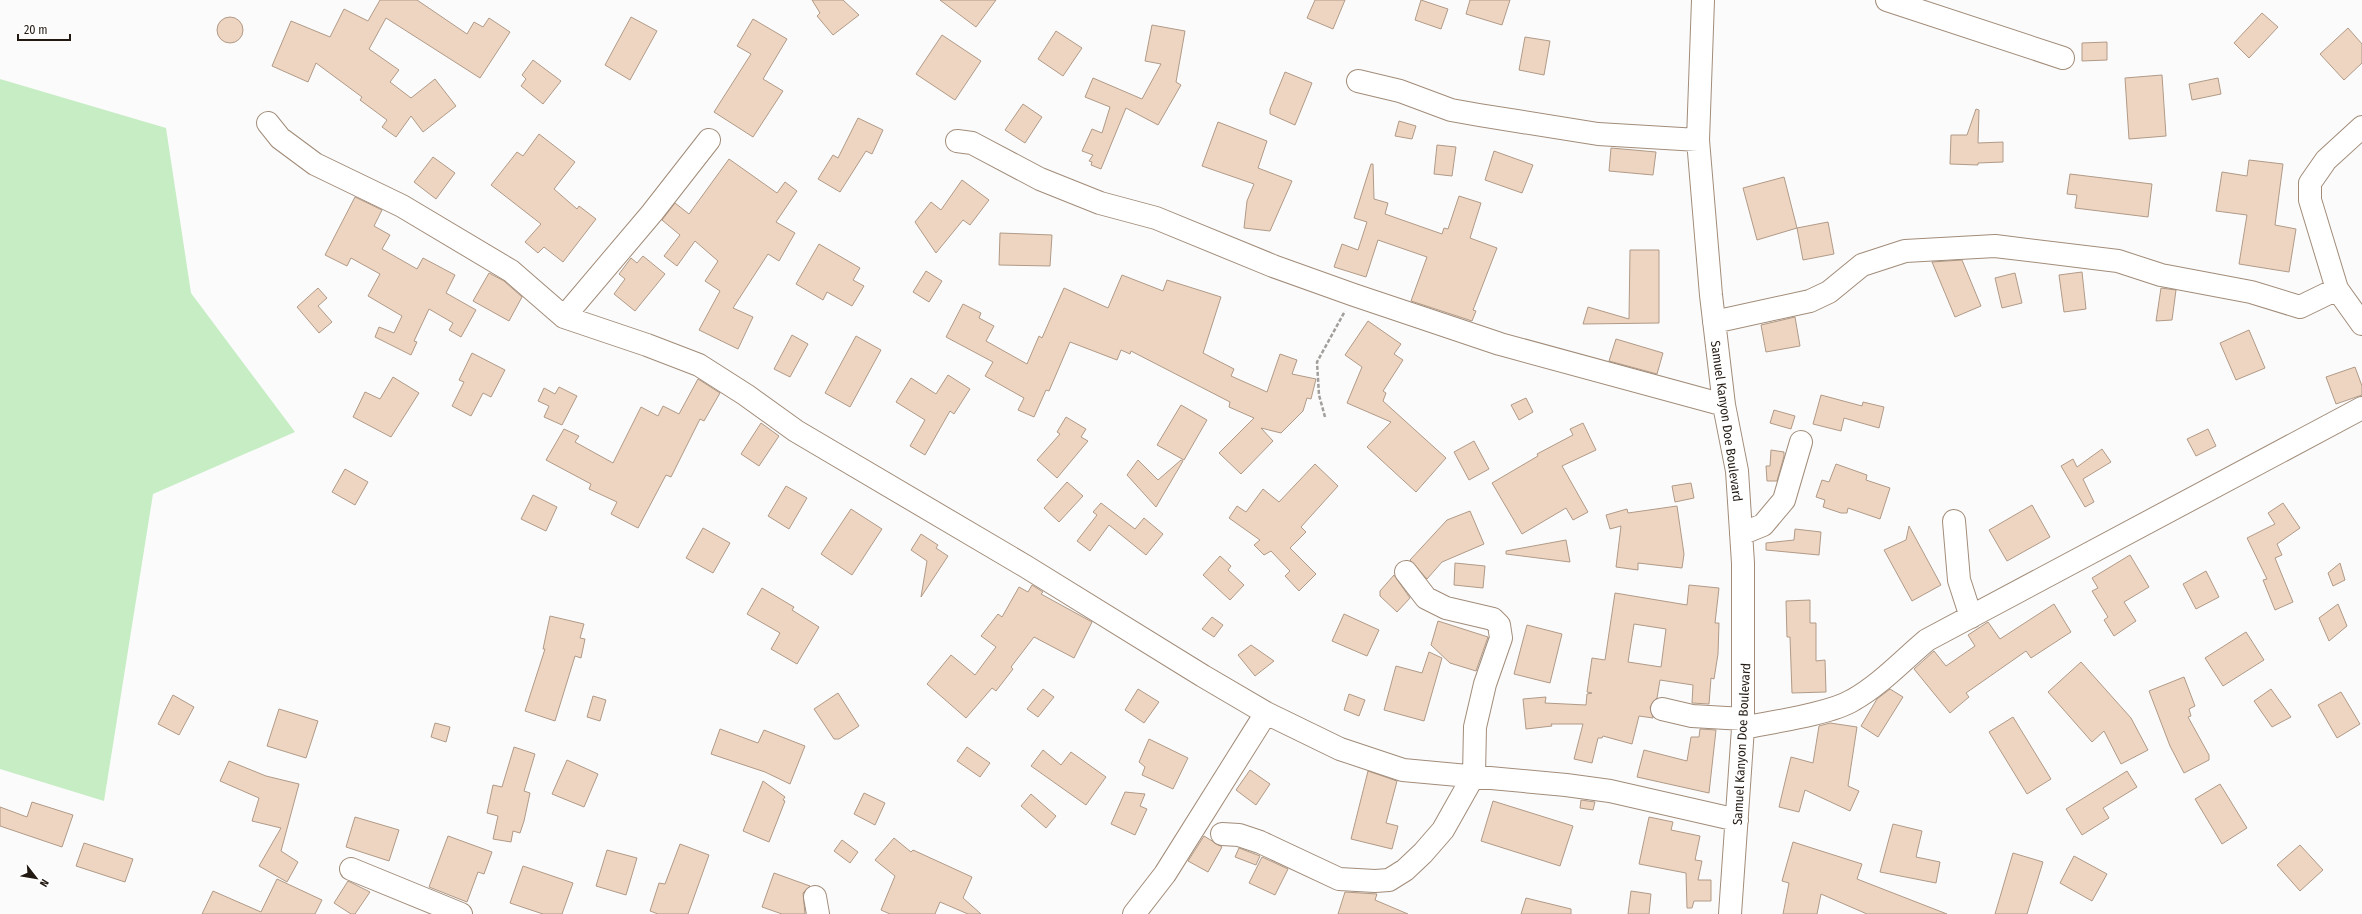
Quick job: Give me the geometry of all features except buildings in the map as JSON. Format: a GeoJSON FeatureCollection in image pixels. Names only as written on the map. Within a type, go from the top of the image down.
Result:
{"type":"FeatureCollection","features":[{"type":"Feature","properties":{"kind":"street","name":"Samuel Kanyon Doe Boulevard"},"geometry":{"type":"LineString","coordinates":[[1703,0],[1698,140],[1714,322],[1724,405],[1737,471],[1741,534],[1745,659],[1743,723],[1730,914]]}},
{"type":"Feature","properties":{"kind":"street"},"geometry":{"type":"LineString","coordinates":[[1888,0],[2063,58]]}},
{"type":"Feature","properties":{"kind":"street"},"geometry":{"type":"LineString","coordinates":[[1358,81],[1400,91],[1451,110],[1598,134],[1698,140]]}},
{"type":"Feature","properties":{"kind":"street"},"geometry":{"type":"LineString","coordinates":[[268,123],[280,138],[315,164],[402,206],[511,271],[564,317],[699,365],[746,395],[803,435],[1025,566],[1266,713],[1340,749],[1403,770],[1474,775],[1610,791],[1737,820]]}},
{"type":"Feature","properties":{"kind":"street"},"geometry":{"type":"LineString","coordinates":[[2362,127],[2326,160],[2310,183],[2310,200],[2337,289],[2362,324]]}},
{"type":"Feature","properties":{"kind":"street"},"geometry":{"type":"LineString","coordinates":[[564,317],[652,213],[709,140]]}},
{"type":"Feature","properties":{"kind":"street"},"geometry":{"type":"LineString","coordinates":[[957,141],[972,143],[1040,179],[1094,200],[1156,218],[1273,266],[1354,295],[1500,344],[1724,405]]}},
{"type":"Feature","properties":{"kind":"street"},"geometry":{"type":"LineString","coordinates":[[1714,322],[1810,301],[1829,292],[1862,265],[1905,251],[1995,246],[2118,261],[2161,274],[2251,292],[2300,307],[2337,289]]}},
{"type":"Feature","properties":{"kind":"street"},"geometry":{"type":"LineString","coordinates":[[1662,709],[1692,716],[1743,723],[1835,708],[1852,701],[1870,690],[1927,640],[2362,408]]}},
{"type":"Feature","properties":{"kind":"street"},"geometry":{"type":"LineString","coordinates":[[1741,534],[1763,525],[1784,500],[1801,442]]}},
{"type":"Feature","properties":{"kind":"street"},"geometry":{"type":"LineString","coordinates":[[1954,521],[1960,580],[1971,617]]}},
{"type":"Feature","properties":{"kind":"street"},"geometry":{"type":"LineString","coordinates":[[1222,834],[1238,835],[1260,842],[1339,879],[1375,881],[1389,880],[1405,870],[1423,853],[1443,830],[1474,775],[1475,727],[1485,684],[1501,638],[1499,625],[1493,619],[1446,608],[1426,598],[1406,572]]}},
{"type":"Feature","properties":{"kind":"street"},"geometry":{"type":"LineString","coordinates":[[1134,914],[1165,874],[1266,713]]}},
{"type":"Feature","properties":{"kind":"street"},"geometry":{"type":"LineString","coordinates":[[351,869],[461,914]]}},
{"type":"Feature","properties":{"kind":"path"},"geometry":{"type":"LineString","coordinates":[[1325,416],[1319,395],[1317,362],[1334,327],[1354,295]]}},
{"type":"Feature","properties":{"kind":"green space"},"geometry":{"type":"Polygon","coordinates":[[[0,79],[166,128],[191,293],[295,432],[153,494],[104,801],[0,769],[0,79]]]}}]}
